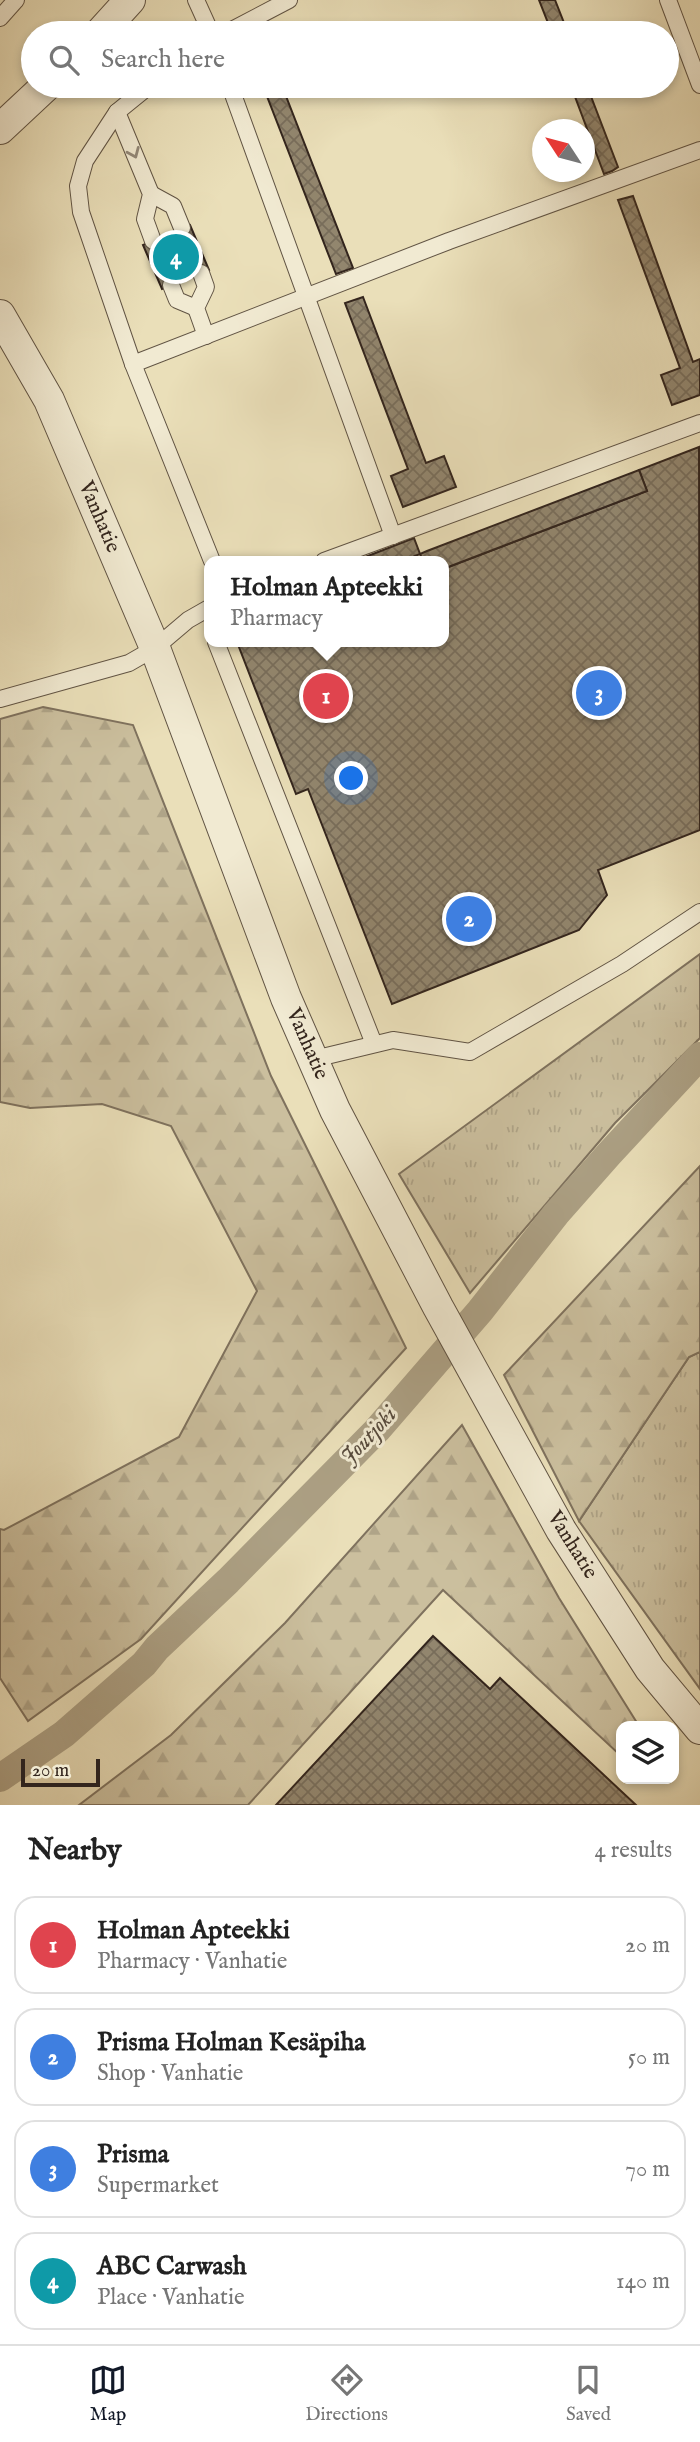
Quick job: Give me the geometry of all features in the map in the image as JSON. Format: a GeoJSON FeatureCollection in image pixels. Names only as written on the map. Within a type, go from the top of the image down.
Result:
{"type":"FeatureCollection","features":[{"type":"Feature","properties":{"kind":"street"},"geometry":{"type":"LineString","coordinates":[[111,21],[130,0]]}},
{"type":"Feature","properties":{"kind":"street"},"geometry":{"type":"LineString","coordinates":[[0,129],[33,98]]}},
{"type":"Feature","properties":{"kind":"street","name":"Vanhatie"},"geometry":{"type":"LineString","coordinates":[[0,315],[49,400],[155,648],[286,998],[335,1110],[438,1307],[561,1530],[650,1669],[700,1729]]}},
{"type":"Feature","properties":{"kind":"lane"},"geometry":{"type":"LineString","coordinates":[[0,18],[16,0]]}},
{"type":"Feature","properties":{"kind":"lane"},"geometry":{"type":"LineString","coordinates":[[196,0],[206,21]]}},
{"type":"Feature","properties":{"kind":"lane"},"geometry":{"type":"LineString","coordinates":[[249,21],[289,0]]}},
{"type":"Feature","properties":{"kind":"lane"},"geometry":{"type":"LineString","coordinates":[[667,0],[675,21]]}},
{"type":"Feature","properties":{"kind":"lane"},"geometry":{"type":"LineString","coordinates":[[679,31],[700,85]]}},
{"type":"Feature","properties":{"kind":"lane"},"geometry":{"type":"LineString","coordinates":[[134,98],[117,112],[85,161],[78,186],[81,212],[133,364],[210,556]]}},
{"type":"Feature","properties":{"kind":"lane"},"geometry":{"type":"LineString","coordinates":[[234,98],[394,536]]}},
{"type":"Feature","properties":{"kind":"lane"},"geometry":{"type":"LineString","coordinates":[[117,112],[151,194],[145,219],[153,240]]}},
{"type":"Feature","properties":{"kind":"lane"},"geometry":{"type":"LineString","coordinates":[[133,364],[449,241],[700,150]]}},
{"type":"Feature","properties":{"kind":"lane"},"geometry":{"type":"LineString","coordinates":[[151,194],[173,206],[182,229]]}},
{"type":"Feature","properties":{"kind":"lane"},"geometry":{"type":"LineString","coordinates":[[201,273],[206,288],[197,308],[206,336]]}},
{"type":"Feature","properties":{"kind":"lane"},"geometry":{"type":"LineString","coordinates":[[171,285],[177,300],[197,308]]}},
{"type":"Feature","properties":{"kind":"lane"},"geometry":{"type":"LineString","coordinates":[[338,556],[700,423]]}},
{"type":"Feature","properties":{"kind":"lane"},"geometry":{"type":"LineString","coordinates":[[0,699],[129,663],[155,648],[188,620],[204,615]]}},
{"type":"Feature","properties":{"kind":"lane"},"geometry":{"type":"LineString","coordinates":[[218,647],[374,1044]]}},
{"type":"Feature","properties":{"kind":"lane"},"geometry":{"type":"LineString","coordinates":[[314,1059],[393,1040],[470,1052],[622,964],[700,912]]}},
{"type":"Feature","properties":{"kind":"green space"},"geometry":{"type":"Polygon","coordinates":[[[43,707],[133,725],[271,1076],[406,1348],[141,1639],[28,1721],[0,1678],[0,1529],[4,1530],[179,1437],[257,1291],[171,1126],[102,1104],[30,1108],[0,1102],[0,719],[43,707]]]}},
{"type":"Feature","properties":{"kind":"green space"},"geometry":{"type":"Polygon","coordinates":[[[700,954],[700,1038],[615,1123],[470,1293],[399,1174],[700,954]]]}},
{"type":"Feature","properties":{"kind":"green space"},"geometry":{"type":"Polygon","coordinates":[[[700,1166],[700,1352],[689,1357],[579,1521],[504,1375],[700,1166]]]}},
{"type":"Feature","properties":{"kind":"green space"},"geometry":{"type":"Polygon","coordinates":[[[700,1352],[700,1689],[579,1521],[689,1357],[700,1352]]]}},
{"type":"Feature","properties":{"kind":"green space"},"geometry":{"type":"Polygon","coordinates":[[[462,1425],[559,1598],[636,1721],[616,1721],[616,1751],[443,1590],[248,1805],[79,1805],[171,1735],[285,1623],[462,1425]]]}},
{"type":"Feature","properties":{"kind":"building"},"geometry":{"type":"Polygon","coordinates":[[[539,0],[555,0],[563,21],[547,21],[539,0]]]}},
{"type":"Feature","properties":{"kind":"building"},"geometry":{"type":"Polygon","coordinates":[[[268,98],[287,98],[353,268],[336,274],[268,98]]]}},
{"type":"Feature","properties":{"kind":"building"},"geometry":{"type":"Polygon","coordinates":[[[576,98],[592,98],[618,167],[604,174],[595,150],[595,119],[583,119],[576,98]]]}},
{"type":"Feature","properties":{"kind":"building"},"geometry":{"type":"Polygon","coordinates":[[[633,196],[693,362],[700,359],[700,395],[672,405],[661,375],[680,368],[618,200],[633,196]]]}},
{"type":"Feature","properties":{"kind":"building"},"geometry":{"type":"Polygon","coordinates":[[[190,225],[209,270],[162,289],[143,245],[190,225]]]}},
{"type":"Feature","properties":{"kind":"building"},"geometry":{"type":"Polygon","coordinates":[[[363,297],[426,463],[444,456],[456,487],[403,507],[391,476],[408,469],[345,303],[363,297]]]}},
{"type":"Feature","properties":{"kind":"building"},"geometry":{"type":"Polygon","coordinates":[[[699,447],[700,830],[598,870],[607,895],[579,930],[392,1004],[308,789],[296,794],[239,647],[449,647],[449,567],[647,491],[639,470],[699,447]]]}},
{"type":"Feature","properties":{"kind":"building"},"geometry":{"type":"Polygon","coordinates":[[[639,470],[647,491],[449,567],[449,556],[421,556],[427,551],[639,470]]]}},
{"type":"Feature","properties":{"kind":"building"},"geometry":{"type":"Polygon","coordinates":[[[414,538],[420,554],[415,556],[368,556],[414,538]]]}},
{"type":"Feature","properties":{"kind":"building"},"geometry":{"type":"Polygon","coordinates":[[[433,1636],[490,1689],[500,1678],[636,1805],[276,1805],[433,1636]]]}},
{"type":"Feature","properties":{"kind":"waterway","name":"Joutjoki"},"geometry":{"type":"LineString","coordinates":[[0,1778],[64,1734],[144,1664],[377,1430],[480,1311],[556,1214],[700,1056]]}},
{"type":"Feature","properties":{"kind":"place","name":"ABC Carwash"},"geometry":{"type":"Point","coordinates":[176,257]}},
{"type":"Feature","properties":{"kind":"place","name":"Prisma"},"geometry":{"type":"Point","coordinates":[599,693]}},
{"type":"Feature","properties":{"kind":"place","name":"Holman Apteekki"},"geometry":{"type":"Point","coordinates":[326,696]}},
{"type":"Feature","properties":{"kind":"place","name":"Prisma Holman Kesäpiha"},"geometry":{"type":"Point","coordinates":[469,919]}}]}
